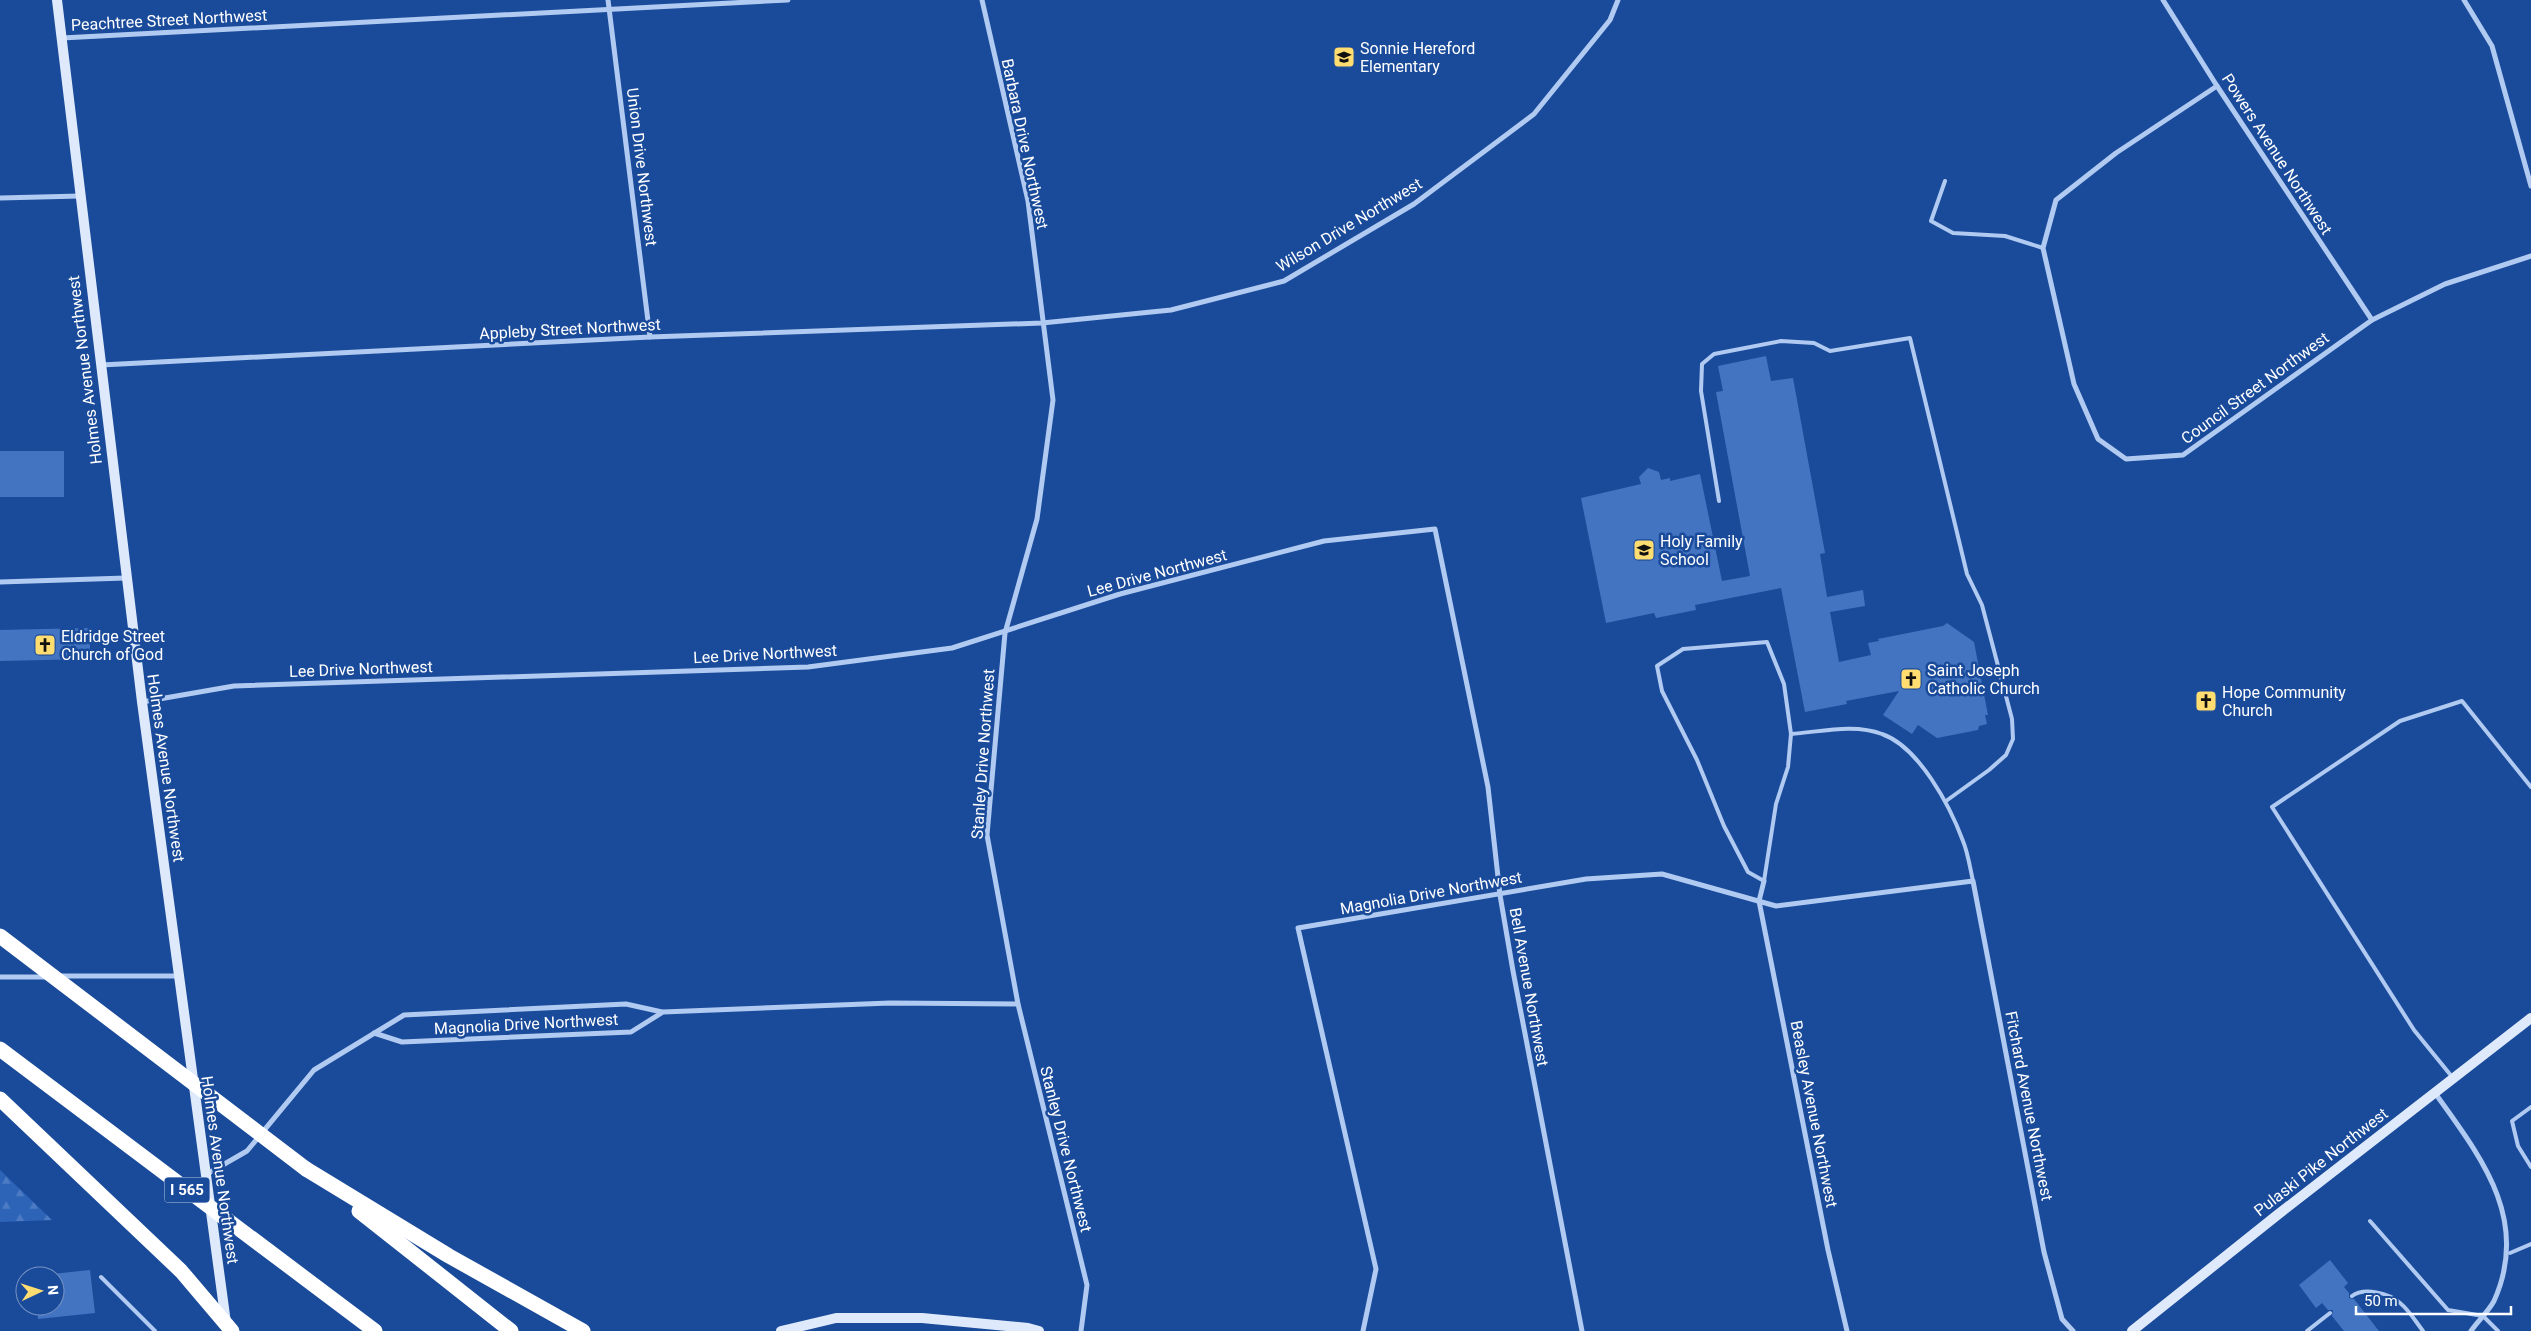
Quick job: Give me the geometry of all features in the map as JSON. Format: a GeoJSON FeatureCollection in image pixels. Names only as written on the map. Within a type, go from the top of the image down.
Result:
{"type":"FeatureCollection","features":[{"type":"Feature","properties":{"kind":"highway"},"geometry":{"type":"LineString","coordinates":[[0,936],[306,1169],[511,1331]]}},
{"type":"Feature","properties":{"kind":"highway","name":"I 565"},"geometry":{"type":"LineString","coordinates":[[0,1049],[375,1331]]}},
{"type":"Feature","properties":{"kind":"highway"},"geometry":{"type":"LineString","coordinates":[[0,1099],[181,1271],[232,1331]]}},
{"type":"Feature","properties":{"kind":"highway"},"geometry":{"type":"LineString","coordinates":[[306,1169],[449,1256],[583,1331]]}},
{"type":"Feature","properties":{"kind":"main road","name":"Holmes Avenue Northwest"},"geometry":{"type":"LineString","coordinates":[[57,0],[99,365],[126,578],[227,1331]]}},
{"type":"Feature","properties":{"kind":"main road","name":"Pulaski Pike Northwest"},"geometry":{"type":"LineString","coordinates":[[2132,1331],[2531,1018]]}},
{"type":"Feature","properties":{"kind":"main road"},"geometry":{"type":"LineString","coordinates":[[781,1331],[836,1318],[922,1318],[1028,1328],[1039,1331]]}},
{"type":"Feature","properties":{"kind":"street","name":"Union Drive Northwest"},"geometry":{"type":"LineString","coordinates":[[608,0],[650,337]]}},
{"type":"Feature","properties":{"kind":"street","name":"Peachtree Street Northwest"},"geometry":{"type":"LineString","coordinates":[[62,38],[788,0]]}},
{"type":"Feature","properties":{"kind":"street","name":"Barbara Drive Northwest"},"geometry":{"type":"LineString","coordinates":[[982,0],[1028,201],[1042,323]]}},
{"type":"Feature","properties":{"kind":"street","name":"Wilson Drive Northwest"},"geometry":{"type":"LineString","coordinates":[[1042,323],[1171,310],[1284,281],[1414,204],[1534,114],[1610,20],[1618,0]]}},
{"type":"Feature","properties":{"kind":"street","name":"Powers Avenue Northwest"},"geometry":{"type":"LineString","coordinates":[[2163,0],[2217,86],[2372,320]]}},
{"type":"Feature","properties":{"kind":"street"},"geometry":{"type":"LineString","coordinates":[[2464,0],[2492,46],[2531,186]]}},
{"type":"Feature","properties":{"kind":"street","name":"Council Street Northwest"},"geometry":{"type":"LineString","coordinates":[[2217,86],[2116,153],[2056,200],[2043,248],[2074,384],[2098,439],[2126,459],[2183,456],[2372,320],[2445,284],[2531,256]]}},
{"type":"Feature","properties":{"kind":"street"},"geometry":{"type":"LineString","coordinates":[[0,198],[80,196]]}},
{"type":"Feature","properties":{"kind":"street","name":"Appleby Street Northwest"},"geometry":{"type":"LineString","coordinates":[[99,365],[650,337],[1042,323]]}},
{"type":"Feature","properties":{"kind":"street","name":"Stanley Drive Northwest"},"geometry":{"type":"LineString","coordinates":[[1042,323],[1053,400],[1037,519],[1005,633],[987,834],[1018,1004],[1087,1285],[1081,1331]]}},
{"type":"Feature","properties":{"kind":"street","name":"Lee Drive Northwest"},"geometry":{"type":"LineString","coordinates":[[142,702],[234,686],[808,668],[952,648],[1005,633],[1120,594],[1324,542],[1435,530]]}},
{"type":"Feature","properties":{"kind":"street","name":"Bell Avenue Northwest"},"geometry":{"type":"LineString","coordinates":[[1435,530],[1488,787],[1500,894],[1512,971],[1582,1331]]}},
{"type":"Feature","properties":{"kind":"street"},"geometry":{"type":"LineString","coordinates":[[0,582],[126,578]]}},
{"type":"Feature","properties":{"kind":"street","name":"Magnolia Drive Northwest"},"geometry":{"type":"LineString","coordinates":[[1362,1331],[1376,1269],[1298,928],[1586,879],[1662,874],[1776,906],[1973,881]]}},
{"type":"Feature","properties":{"kind":"street"},"geometry":{"type":"LineString","coordinates":[[1759,901],[1764,881]]}},
{"type":"Feature","properties":{"kind":"street","name":"Fitchard Avenue Northwest"},"geometry":{"type":"LineString","coordinates":[[1973,881],[2044,1252],[2062,1319],[2074,1331]]}},
{"type":"Feature","properties":{"kind":"street","name":"Beasley Avenue Northwest"},"geometry":{"type":"LineString","coordinates":[[1759,901],[1826,1240],[1847,1331]]}},
{"type":"Feature","properties":{"kind":"street"},"geometry":{"type":"LineString","coordinates":[[0,977],[178,976]]}},
{"type":"Feature","properties":{"kind":"street","name":"Magnolia Drive Northwest"},"geometry":{"type":"LineString","coordinates":[[374,1033],[402,1042],[631,1032],[663,1012],[890,1003],[1018,1004]]}},
{"type":"Feature","properties":{"kind":"street"},"geometry":{"type":"LineString","coordinates":[[205,1175],[246,1151],[314,1070],[404,1015],[626,1004],[663,1012]]}},
{"type":"Feature","properties":{"kind":"street"},"geometry":{"type":"LineString","coordinates":[[2435,1093],[2491,1172],[2509,1217],[2510,1254],[2507,1270],[2494,1301],[2470,1331]]}},
{"type":"Feature","properties":{"kind":"lane"},"geometry":{"type":"LineString","coordinates":[[1945,181],[1931,221],[1952,233],[2005,236],[2043,248]]}},
{"type":"Feature","properties":{"kind":"lane"},"geometry":{"type":"LineString","coordinates":[[1719,501],[1701,391],[1702,364],[1714,354],[1781,340],[1814,342],[1830,351],[1910,338],[1967,574],[1982,605],[2012,719],[2013,739],[2006,755],[1989,770],[1946,801]]}},
{"type":"Feature","properties":{"kind":"lane"},"geometry":{"type":"LineString","coordinates":[[1767,642],[1784,684],[1791,734],[1788,767],[1776,804],[1764,881],[1748,872],[1724,826],[1697,760],[1662,691],[1658,666],[1683,649],[1767,642]]}},
{"type":"Feature","properties":{"kind":"lane"},"geometry":{"type":"LineString","coordinates":[[2454,1078],[2414,1030],[2272,807],[2400,721],[2462,700],[2531,788]]}},
{"type":"Feature","properties":{"kind":"lane"},"geometry":{"type":"LineString","coordinates":[[1791,734],[1854,728],[1882,734],[1904,748],[1924,770],[1946,801],[1964,842],[1973,881]]}},
{"type":"Feature","properties":{"kind":"lane"},"geometry":{"type":"LineString","coordinates":[[2531,1107],[2512,1121],[2518,1146],[2531,1167]]}},
{"type":"Feature","properties":{"kind":"lane"},"geometry":{"type":"LineString","coordinates":[[2370,1221],[2448,1310],[2482,1316],[2498,1331]]}},
{"type":"Feature","properties":{"kind":"lane"},"geometry":{"type":"LineString","coordinates":[[2510,1254],[2531,1244]]}},
{"type":"Feature","properties":{"kind":"lane"},"geometry":{"type":"LineString","coordinates":[[101,1277],[155,1331]]}},
{"type":"Feature","properties":{"kind":"lane"},"geometry":{"type":"LineString","coordinates":[[2352,1296],[2369,1292],[2390,1296],[2401,1303],[2423,1331]]}},
{"type":"Feature","properties":{"kind":"lane"},"geometry":{"type":"LineString","coordinates":[[2308,1331],[2330,1313]]}},
{"type":"Feature","properties":{"kind":"green space"},"geometry":{"type":"Polygon","coordinates":[[[0,1170],[52,1220],[0,1222],[0,1170]]]}},
{"type":"Feature","properties":{"kind":"building"},"geometry":{"type":"Polygon","coordinates":[[[1766,356],[1771,381],[1793,378],[1825,553],[1820,554],[1827,597],[1863,590],[1865,606],[1830,612],[1839,662],[1871,655],[1868,643],[1879,641],[1878,639],[1943,626],[1947,623],[1974,642],[1988,715],[1985,715],[1987,724],[1979,726],[1978,730],[1937,738],[1918,725],[1912,734],[1883,715],[1899,691],[1846,701],[1847,704],[1805,712],[1781,588],[1695,605],[1696,610],[1656,618],[1654,613],[1606,623],[1581,498],[1641,484],[1639,477],[1648,468],[1659,472],[1661,480],[1670,478],[1670,481],[1700,474],[1722,581],[1750,576],[1716,392],[1723,391],[1718,366],[1766,356]]]}},
{"type":"Feature","properties":{"kind":"building"},"geometry":{"type":"Polygon","coordinates":[[[0,451],[64,451],[64,497],[0,497],[0,451]]]}},
{"type":"Feature","properties":{"kind":"building","name":"Eldridge Street Church of God"},"geometry":{"type":"Polygon","coordinates":[[[90,628],[90,659],[0,661],[0,630],[90,628]]]}},
{"type":"Feature","properties":{"kind":"building"},"geometry":{"type":"Polygon","coordinates":[[[2330,1260],[2348,1283],[2344,1287],[2349,1293],[2349,1298],[2354,1299],[2379,1331],[2344,1331],[2332,1316],[2333,1310],[2328,1310],[2322,1303],[2316,1308],[2299,1285],[2330,1260]]]}},
{"type":"Feature","properties":{"kind":"building"},"geometry":{"type":"Polygon","coordinates":[[[90,1270],[95,1313],[38,1319],[38,1316],[65,1316],[65,1273],[90,1270]]]}},
{"type":"Feature","properties":{"kind":"place","name":"Sonnie Hereford Elementary"},"geometry":{"type":"Point","coordinates":[1344,57]}},
{"type":"Feature","properties":{"kind":"place","name":"Holy Family School"},"geometry":{"type":"Point","coordinates":[1644,550]}},
{"type":"Feature","properties":{"kind":"place","name":"Eldridge Street Church of God"},"geometry":{"type":"Point","coordinates":[45,645]}},
{"type":"Feature","properties":{"kind":"place","name":"Saint Joseph Catholic Church"},"geometry":{"type":"Point","coordinates":[1911,679]}},
{"type":"Feature","properties":{"kind":"place","name":"Hope Community Church"},"geometry":{"type":"Point","coordinates":[2206,701]}}]}
